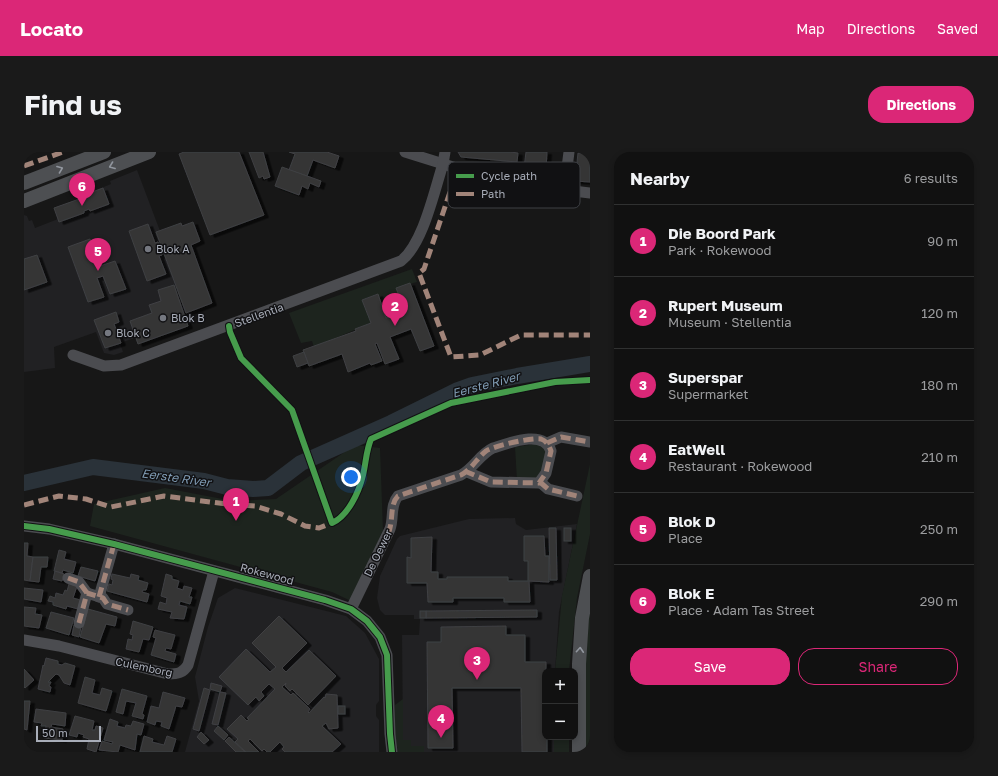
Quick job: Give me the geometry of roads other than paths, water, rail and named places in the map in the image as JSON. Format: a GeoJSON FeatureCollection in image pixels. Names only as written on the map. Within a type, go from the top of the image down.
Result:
{"type":"FeatureCollection","features":[{"type":"Feature","properties":{"kind":"main road"},"geometry":{"type":"LineString","coordinates":[[24,183],[104,152]]}},
{"type":"Feature","properties":{"kind":"main road"},"geometry":{"type":"LineString","coordinates":[[24,201],[149,152]]}},
{"type":"Feature","properties":{"kind":"main road"},"geometry":{"type":"LineString","coordinates":[[579,752],[579,664],[582,618],[590,576]]}},
{"type":"Feature","properties":{"kind":"street"},"geometry":{"type":"LineString","coordinates":[[404,152],[448,166]]}},
{"type":"Feature","properties":{"kind":"street","name":"Stellentia"},"geometry":{"type":"LineString","coordinates":[[73,355],[104,366],[121,365],[400,261],[413,249],[424,223],[443,164],[444,152]]}},
{"type":"Feature","properties":{"kind":"street"},"geometry":{"type":"LineString","coordinates":[[568,162],[569,152]]}},
{"type":"Feature","properties":{"kind":"street"},"geometry":{"type":"LineString","coordinates":[[580,192],[590,193]]}},
{"type":"Feature","properties":{"kind":"street"},"geometry":{"type":"LineString","coordinates":[[467,472],[484,480],[498,483],[534,484],[540,482],[545,477],[551,457],[551,451],[547,443],[561,437],[590,442]]}},
{"type":"Feature","properties":{"kind":"street","name":"De Oewer"},"geometry":{"type":"LineString","coordinates":[[351,608],[390,529],[395,500],[402,494],[438,484],[467,472],[486,451],[493,448],[538,438],[547,443]]}},
{"type":"Feature","properties":{"kind":"street"},"geometry":{"type":"LineString","coordinates":[[540,482],[548,489],[577,496]]}},
{"type":"Feature","properties":{"kind":"street","name":"Rokewood"},"geometry":{"type":"LineString","coordinates":[[24,526],[50,529],[114,544],[351,608],[367,621],[380,637],[387,655],[392,752]]}},
{"type":"Feature","properties":{"kind":"street"},"geometry":{"type":"LineString","coordinates":[[99,596],[114,544]]}},
{"type":"Feature","properties":{"kind":"street","name":"Culemborg"},"geometry":{"type":"LineString","coordinates":[[24,640],[59,646],[168,674],[178,674],[188,665],[214,571]]}},
{"type":"Feature","properties":{"kind":"street"},"geometry":{"type":"LineString","coordinates":[[68,578],[79,582],[87,593],[104,598],[107,604],[128,610]]}},
{"type":"Feature","properties":{"kind":"street"},"geometry":{"type":"LineString","coordinates":[[79,623],[87,593]]}},
{"type":"Feature","properties":{"kind":"waterway","name":"Eerste River"},"geometry":{"type":"LineString","coordinates":[[24,483],[93,467],[204,481],[227,487],[253,489],[268,488],[301,463],[391,423],[458,390],[472,385],[517,376],[590,364]]}},
{"type":"Feature","properties":{"kind":"place","name":"Blok E"},"geometry":{"type":"Point","coordinates":[82,206]}},
{"type":"Feature","properties":{"kind":"place","name":"Blok A"},"geometry":{"type":"Point","coordinates":[148,249]}},
{"type":"Feature","properties":{"kind":"place","name":"Blok D"},"geometry":{"type":"Point","coordinates":[98,271]}},
{"type":"Feature","properties":{"kind":"place","name":"Blok B"},"geometry":{"type":"Point","coordinates":[163,318]}},
{"type":"Feature","properties":{"kind":"place","name":"Rupert Museum"},"geometry":{"type":"Point","coordinates":[395,326]}},
{"type":"Feature","properties":{"kind":"place","name":"Blok C"},"geometry":{"type":"Point","coordinates":[108,333]}},
{"type":"Feature","properties":{"kind":"place","name":"Die Boord Park"},"geometry":{"type":"Point","coordinates":[236,521]}},
{"type":"Feature","properties":{"kind":"place","name":"Superspar"},"geometry":{"type":"Point","coordinates":[477,680]}},
{"type":"Feature","properties":{"kind":"place","name":"EatWell"},"geometry":{"type":"Point","coordinates":[441,738]}}]}
